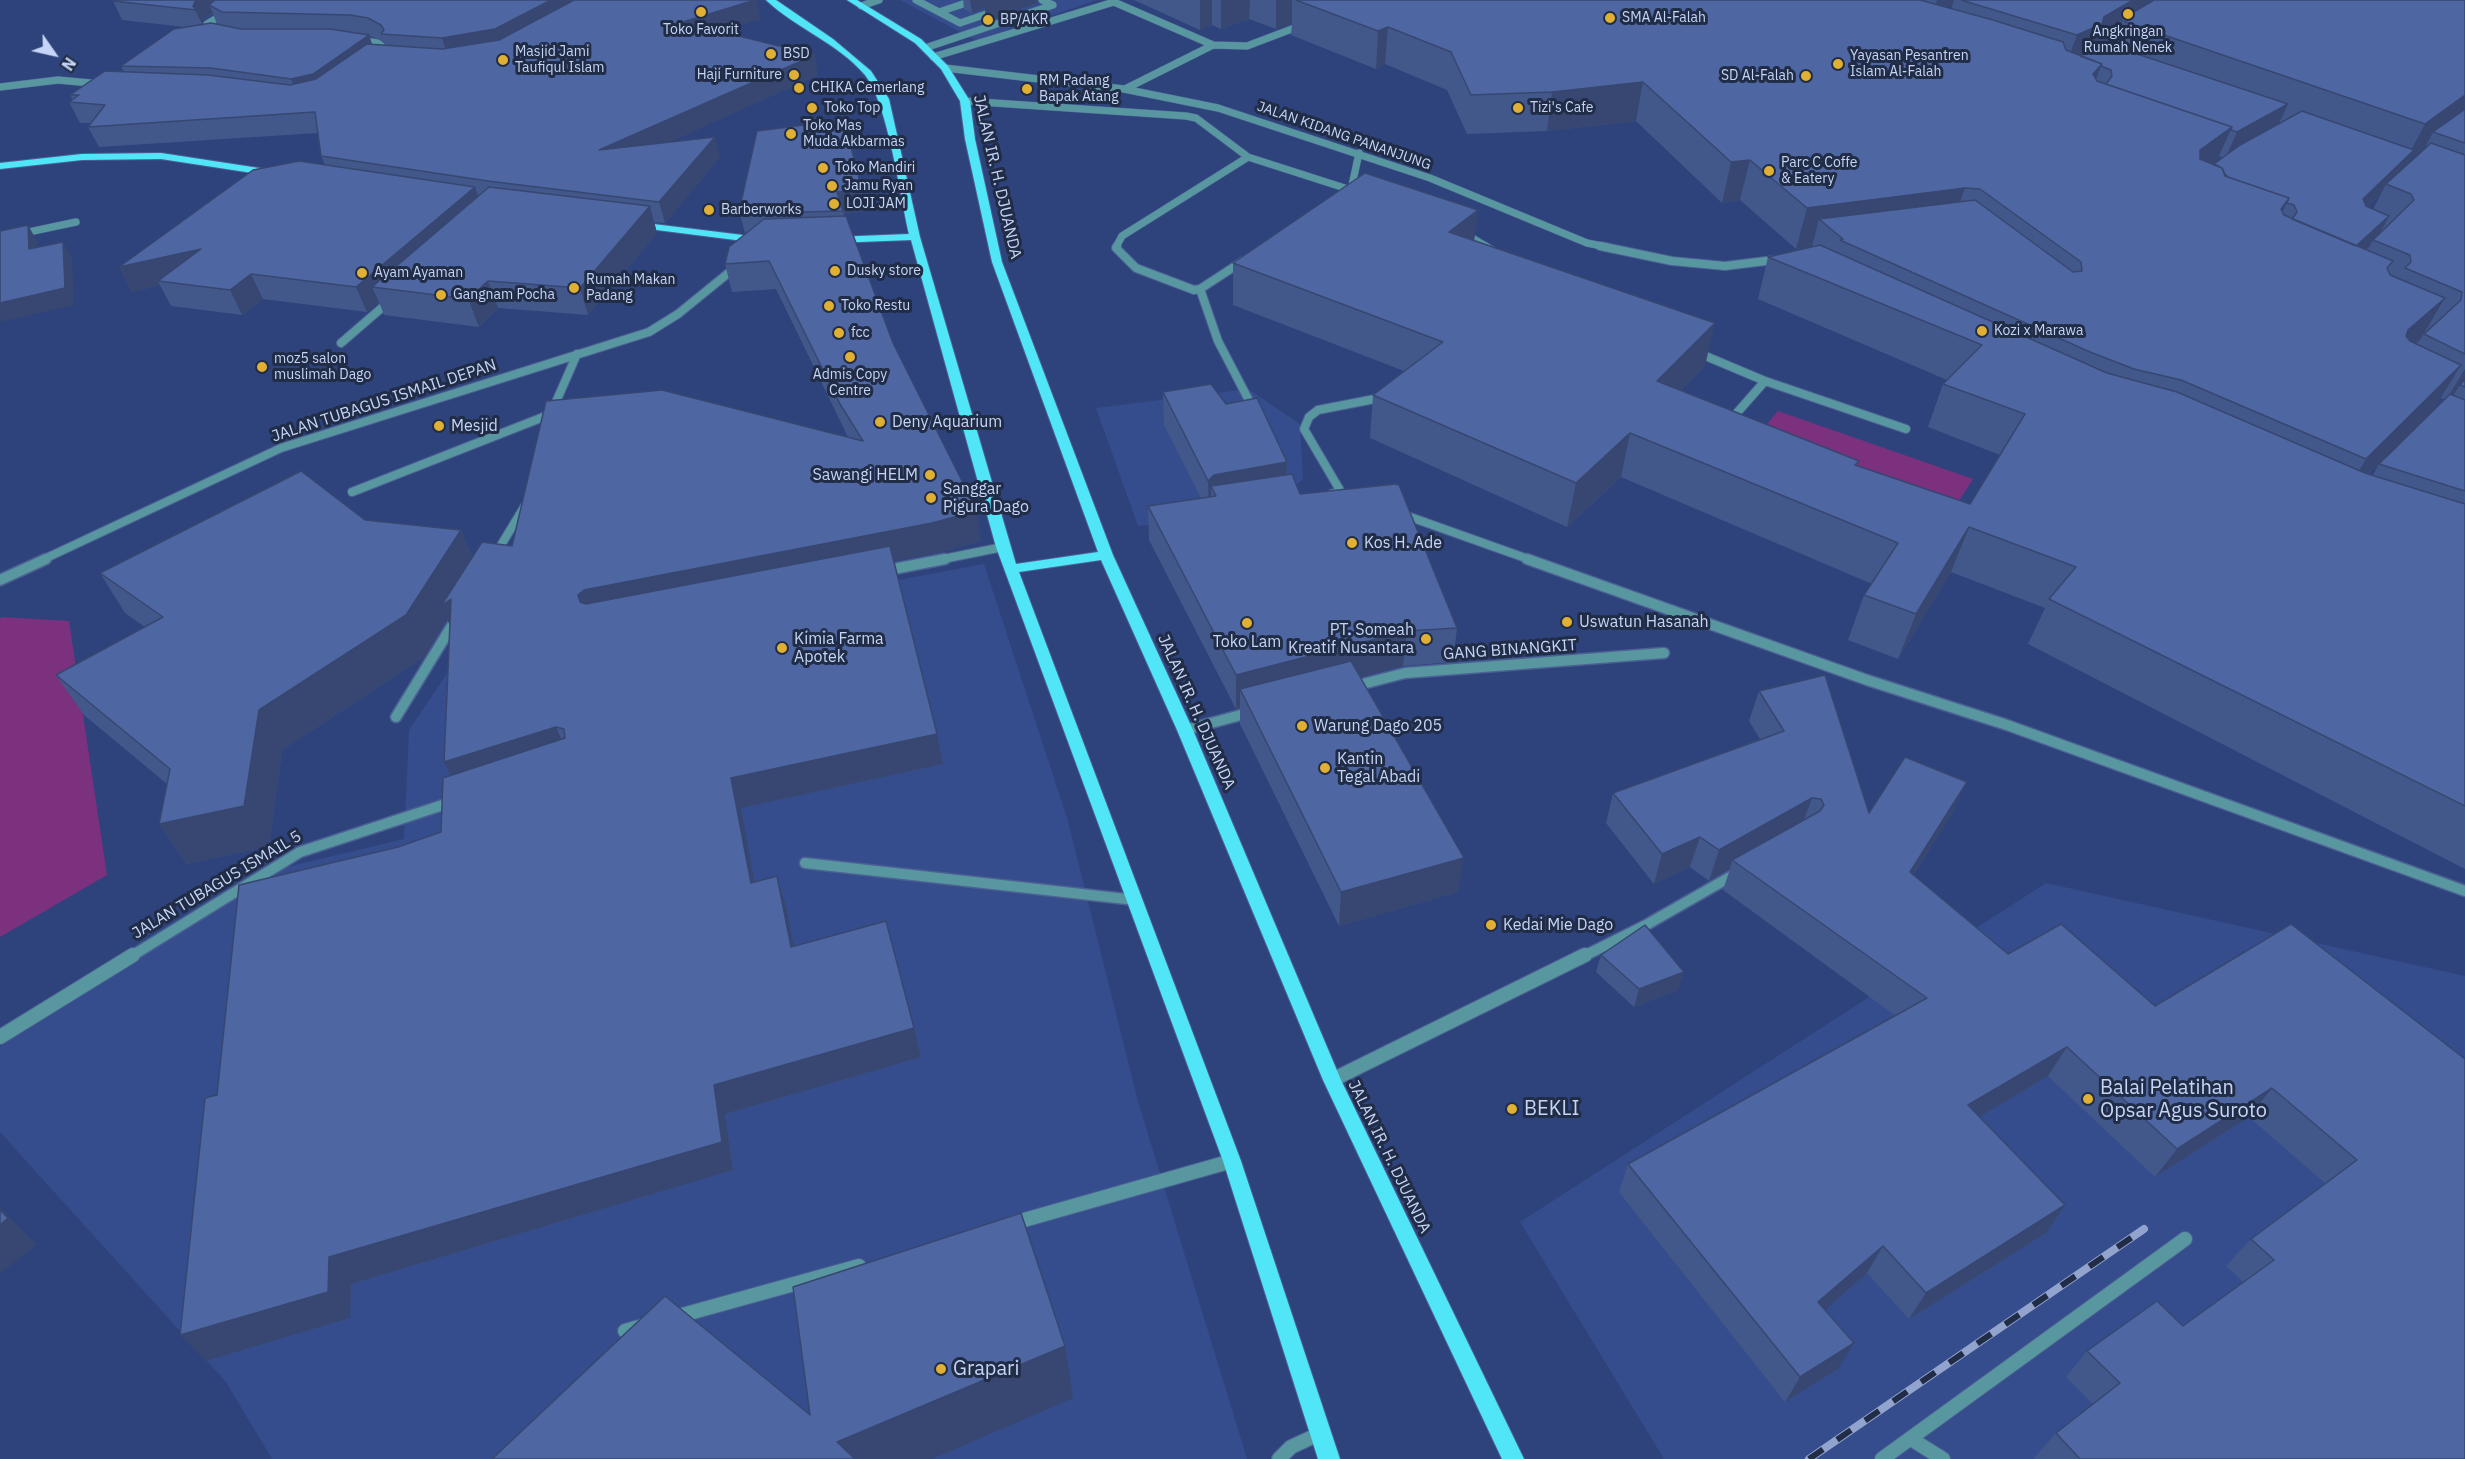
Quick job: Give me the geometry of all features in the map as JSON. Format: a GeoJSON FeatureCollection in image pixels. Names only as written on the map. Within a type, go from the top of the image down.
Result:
{"type":"FeatureCollection","features":[{"type":"Feature","properties":{"kind":"main road"},"geometry":{"type":"LineString","coordinates":[[770,0],[830,41],[868,73],[884,99],[915,237],[1003,547],[1232,1161],[1329,1459]]}},
{"type":"Feature","properties":{"kind":"main road","name":"JALAN IR. H. DJUANDA"},"geometry":{"type":"LineString","coordinates":[[851,0],[925,48],[945,68],[965,101],[970,139],[997,262],[1106,555],[1185,730],[1332,1080],[1513,1459]]}},
{"type":"Feature","properties":{"kind":"main road"},"geometry":{"type":"LineString","coordinates":[[0,166],[82,157],[160,156],[288,176]]}},
{"type":"Feature","properties":{"kind":"main road"},"geometry":{"type":"LineString","coordinates":[[626,224],[767,242]]}},
{"type":"Feature","properties":{"kind":"main road"},"geometry":{"type":"LineString","coordinates":[[826,240],[915,237]]}},
{"type":"Feature","properties":{"kind":"main road"},"geometry":{"type":"LineString","coordinates":[[1011,569],[1106,555]]}},
{"type":"Feature","properties":{"kind":"street"},"geometry":{"type":"LineString","coordinates":[[861,6],[879,0]]}},
{"type":"Feature","properties":{"kind":"street"},"geometry":{"type":"LineString","coordinates":[[919,2],[931,0]]}},
{"type":"Feature","properties":{"kind":"street"},"geometry":{"type":"LineString","coordinates":[[939,12],[975,0]]}},
{"type":"Feature","properties":{"kind":"street"},"geometry":{"type":"LineString","coordinates":[[925,48],[1053,5],[1042,0]]}},
{"type":"Feature","properties":{"kind":"street"},"geometry":{"type":"LineString","coordinates":[[919,2],[960,23],[1005,8]]}},
{"type":"Feature","properties":{"kind":"street"},"geometry":{"type":"LineString","coordinates":[[933,57],[1114,2],[1213,45],[1247,46],[1313,21]]}},
{"type":"Feature","properties":{"kind":"street"},"geometry":{"type":"LineString","coordinates":[[220,32],[207,24],[234,7]]}},
{"type":"Feature","properties":{"kind":"street"},"geometry":{"type":"LineString","coordinates":[[352,40],[378,43],[385,50],[375,58],[386,59]]}},
{"type":"Feature","properties":{"kind":"street"},"geometry":{"type":"LineString","coordinates":[[1124,89],[1213,45]]}},
{"type":"Feature","properties":{"kind":"street","name":"JALAN KIDANG PANANJUNG"},"geometry":{"type":"LineString","coordinates":[[945,68],[1124,89],[1218,108],[1359,153],[1466,193],[1587,243],[1672,261],[1725,266],[1787,258]]}},
{"type":"Feature","properties":{"kind":"street"},"geometry":{"type":"LineString","coordinates":[[0,87],[58,80],[109,84]]}},
{"type":"Feature","properties":{"kind":"street"},"geometry":{"type":"LineString","coordinates":[[965,101],[1196,118],[1248,157],[1362,194]]}},
{"type":"Feature","properties":{"kind":"street"},"geometry":{"type":"LineString","coordinates":[[1342,197],[1351,190],[1359,153]]}},
{"type":"Feature","properties":{"kind":"street"},"geometry":{"type":"LineString","coordinates":[[1247,258],[1200,289],[1184,287],[1136,268],[1116,248],[1122,236],[1248,157]]}},
{"type":"Feature","properties":{"kind":"street"},"geometry":{"type":"LineString","coordinates":[[0,238],[76,222]]}},
{"type":"Feature","properties":{"kind":"street"},"geometry":{"type":"LineString","coordinates":[[1454,227],[1500,256]]}},
{"type":"Feature","properties":{"kind":"street"},"geometry":{"type":"LineString","coordinates":[[759,249],[767,242]]}},
{"type":"Feature","properties":{"kind":"street","name":"JALAN TUBAGUS ISMAIL DEPAN"},"geometry":{"type":"LineString","coordinates":[[0,580],[281,448],[649,332],[678,314],[750,256]]}},
{"type":"Feature","properties":{"kind":"street"},"geometry":{"type":"LineString","coordinates":[[1768,261],[1789,271]]}},
{"type":"Feature","properties":{"kind":"street"},"geometry":{"type":"LineString","coordinates":[[1200,289],[1218,341],[1262,426]]}},
{"type":"Feature","properties":{"kind":"street"},"geometry":{"type":"LineString","coordinates":[[341,343],[401,291]]}},
{"type":"Feature","properties":{"kind":"street"},"geometry":{"type":"LineString","coordinates":[[1690,350],[1766,381],[1906,429]]}},
{"type":"Feature","properties":{"kind":"street"},"geometry":{"type":"LineString","coordinates":[[548,425],[577,354]]}},
{"type":"Feature","properties":{"kind":"street"},"geometry":{"type":"LineString","coordinates":[[1724,428],[1766,381]]}},
{"type":"Feature","properties":{"kind":"street"},"geometry":{"type":"LineString","coordinates":[[1341,492],[1304,429],[1309,417],[1318,410],[1393,395]]}},
{"type":"Feature","properties":{"kind":"street"},"geometry":{"type":"LineString","coordinates":[[352,492],[551,414]]}},
{"type":"Feature","properties":{"kind":"street"},"geometry":{"type":"LineString","coordinates":[[486,569],[529,500],[532,489]]}},
{"type":"Feature","properties":{"kind":"street"},"geometry":{"type":"LineString","coordinates":[[1320,495],[1341,492],[1352,496]]}},
{"type":"Feature","properties":{"kind":"street"},"geometry":{"type":"LineString","coordinates":[[1386,508],[1867,680],[2007,725],[2465,891]]}},
{"type":"Feature","properties":{"kind":"street"},"geometry":{"type":"LineString","coordinates":[[873,573],[1003,547]]}},
{"type":"Feature","properties":{"kind":"street"},"geometry":{"type":"LineString","coordinates":[[396,717],[462,609]]}},
{"type":"Feature","properties":{"kind":"street","name":"GANG BINANGKIT"},"geometry":{"type":"LineString","coordinates":[[1335,691],[1405,673],[1664,653]]}},
{"type":"Feature","properties":{"kind":"street"},"geometry":{"type":"LineString","coordinates":[[1185,730],[1266,709]]}},
{"type":"Feature","properties":{"kind":"street","name":"JALAN TUBAGUS ISMAIL 5"},"geometry":{"type":"LineString","coordinates":[[0,1037],[300,852],[472,795]]}},
{"type":"Feature","properties":{"kind":"street"},"geometry":{"type":"LineString","coordinates":[[806,863],[1135,900]]}},
{"type":"Feature","properties":{"kind":"street"},"geometry":{"type":"LineString","coordinates":[[1332,1080],[1646,926],[1745,869]]}},
{"type":"Feature","properties":{"kind":"street"},"geometry":{"type":"LineString","coordinates":[[1000,1227],[1232,1161]]}},
{"type":"Feature","properties":{"kind":"street"},"geometry":{"type":"LineString","coordinates":[[1881,1459],[2185,1239]]}},
{"type":"Feature","properties":{"kind":"street"},"geometry":{"type":"LineString","coordinates":[[625,1331],[875,1262]]}},
{"type":"Feature","properties":{"kind":"street"},"geometry":{"type":"LineString","coordinates":[[1279,1459],[1291,1447],[1319,1434]]}},
{"type":"Feature","properties":{"kind":"street"},"geometry":{"type":"LineString","coordinates":[[1911,1439],[1943,1459]]}},
{"type":"Feature","properties":{"kind":"shaded area","name":"BP/AKR"},"geometry":{"type":"Polygon","coordinates":[[[900,0],[1097,0],[977,41],[900,0]]]}},
{"type":"Feature","properties":{"kind":"shaded area"},"geometry":{"type":"Polygon","coordinates":[[[1248,389],[1300,424],[1303,479],[1270,509],[1138,526],[1096,408],[1248,389]]]}},
{"type":"Feature","properties":{"kind":"shaded area"},"geometry":{"type":"Polygon","coordinates":[[[1778,411],[1973,479],[1939,532],[1739,458],[1778,411]]]}},
{"type":"Feature","properties":{"kind":"shaded area"},"geometry":{"type":"Polygon","coordinates":[[[984,564],[1067,818],[1137,1098],[1247,1459],[272,1459],[226,1382],[0,1132],[0,1046],[253,875],[404,839],[409,730],[454,663],[984,564]]]}},
{"type":"Feature","properties":{"kind":"shaded area"},"geometry":{"type":"Polygon","coordinates":[[[0,618],[69,621],[107,875],[0,937],[0,618]]]}},
{"type":"Feature","properties":{"kind":"shaded area","name":"Balai Pelatihan Opsar Agus Suroto"},"geometry":{"type":"Polygon","coordinates":[[[2046,883],[2465,976],[2465,1459],[1664,1459],[1520,1222],[2046,883]]]}},
{"type":"Feature","properties":{"kind":"building"},"geometry":{"type":"Polygon","coordinates":[[[196,0],[193,6],[196,10],[113,1],[196,0]]]}},
{"type":"Feature","properties":{"kind":"building"},"geometry":{"type":"Polygon","coordinates":[[[215,0],[551,0],[495,29],[442,38],[381,34],[384,30],[381,25],[368,18],[350,15],[222,12],[209,5],[215,0]]]}},
{"type":"Feature","properties":{"kind":"building"},"geometry":{"type":"Polygon","coordinates":[[[574,0],[755,0],[683,22],[815,55],[599,150],[715,137],[659,202],[488,181],[321,156],[315,112],[88,127],[105,105],[69,102],[79,95],[70,95],[105,71],[208,75],[290,85],[316,79],[367,44],[442,49],[499,40],[574,0]]]}},
{"type":"Feature","properties":{"kind":"building"},"geometry":{"type":"Polygon","coordinates":[[[1296,0],[1920,0],[1993,20],[2063,42],[2066,50],[2102,64],[2093,74],[2097,81],[2232,127],[2200,150],[2200,159],[2222,168],[2225,176],[2289,198],[2281,209],[2284,215],[2393,261],[2387,268],[2390,275],[2445,298],[2408,330],[2406,336],[2410,341],[2461,365],[2366,459],[2181,380],[2134,369],[2090,352],[1840,240],[1843,239],[1819,219],[1975,200],[2073,272],[2082,271],[2081,262],[1980,189],[1965,188],[1807,208],[1750,160],[1731,162],[1643,82],[1552,92],[1471,95],[1451,52],[1388,27],[1378,31],[1296,0]]]}},
{"type":"Feature","properties":{"kind":"building"},"geometry":{"type":"Polygon","coordinates":[[[1961,0],[2133,0],[2104,17],[2102,24],[2077,35],[1961,0]]]}},
{"type":"Feature","properties":{"kind":"building"},"geometry":{"type":"Polygon","coordinates":[[[2154,0],[2465,0],[2465,95],[2425,124],[2120,20],[2154,0]]]}},
{"type":"Feature","properties":{"kind":"building"},"geometry":{"type":"Polygon","coordinates":[[[211,23],[241,29],[330,29],[369,35],[313,74],[291,79],[211,68],[121,66],[174,29],[211,23]]]}},
{"type":"Feature","properties":{"kind":"building"},"geometry":{"type":"Polygon","coordinates":[[[2107,44],[2288,104],[2237,132],[2231,130],[2232,127],[2106,84],[2112,76],[2111,70],[2080,56],[2107,44]]]}},
{"type":"Feature","properties":{"kind":"building"},"geometry":{"type":"Polygon","coordinates":[[[2465,109],[2465,143],[2433,132],[2465,109]]]}},
{"type":"Feature","properties":{"kind":"building"},"geometry":{"type":"Polygon","coordinates":[[[2302,111],[2414,150],[2363,199],[2366,206],[2389,216],[2356,246],[2292,219],[2297,212],[2294,205],[2287,203],[2289,198],[2228,177],[2222,168],[2214,164],[2240,145],[2302,111]]]}},
{"type":"Feature","properties":{"kind":"building"},"geometry":{"type":"Polygon","coordinates":[[[844,120],[862,189],[837,192],[843,211],[764,213],[739,211],[757,131],[844,120]]]}},
{"type":"Feature","properties":{"kind":"building"},"geometry":{"type":"Polygon","coordinates":[[[2431,143],[2465,155],[2465,354],[2424,334],[2461,300],[2462,292],[2405,268],[2411,262],[2410,255],[2373,240],[2414,200],[2411,194],[2386,184],[2431,143]]]}},
{"type":"Feature","properties":{"kind":"building"},"geometry":{"type":"Polygon","coordinates":[[[299,161],[475,187],[356,287],[251,274],[230,290],[158,281],[201,249],[119,267],[253,170],[299,161]]]}},
{"type":"Feature","properties":{"kind":"building"},"geometry":{"type":"Polygon","coordinates":[[[1365,173],[1478,210],[1449,232],[1715,323],[1657,381],[1859,461],[1855,465],[1970,504],[2025,414],[1943,384],[1982,345],[1768,257],[1820,245],[2107,373],[2177,392],[2365,473],[2465,504],[2465,806],[2049,599],[2076,567],[1969,527],[1916,614],[1864,595],[1898,543],[1630,433],[1576,483],[1373,395],[1443,342],[1233,263],[1365,173]]]}},
{"type":"Feature","properties":{"kind":"building"},"geometry":{"type":"Polygon","coordinates":[[[489,187],[650,206],[580,288],[488,281],[468,299],[372,287],[489,187]]]}},
{"type":"Feature","properties":{"kind":"building"},"geometry":{"type":"Polygon","coordinates":[[[846,216],[893,343],[977,511],[932,523],[584,590],[578,595],[580,602],[586,604],[890,546],[937,734],[731,778],[751,883],[777,876],[791,947],[886,921],[914,1028],[714,1085],[722,1142],[329,1257],[328,1292],[180,1335],[205,1098],[217,1095],[239,885],[398,847],[441,832],[443,778],[565,738],[564,729],[556,727],[444,762],[451,599],[441,606],[482,542],[512,546],[546,401],[662,390],[863,441],[840,404],[769,261],[725,264],[729,247],[764,219],[846,216]]]}},
{"type":"Feature","properties":{"kind":"building"},"geometry":{"type":"Polygon","coordinates":[[[28,225],[29,249],[63,242],[65,288],[0,303],[0,231],[28,225]]]}},
{"type":"Feature","properties":{"kind":"building"},"geometry":{"type":"Polygon","coordinates":[[[1211,384],[1226,404],[1257,398],[1287,462],[1214,475],[1208,481],[1163,392],[1211,384]]]}},
{"type":"Feature","properties":{"kind":"building"},"geometry":{"type":"Polygon","coordinates":[[[2450,394],[2465,400],[2465,491],[2379,464],[2450,394]]]}},
{"type":"Feature","properties":{"kind":"building"},"geometry":{"type":"Polygon","coordinates":[[[301,471],[365,520],[461,530],[406,615],[259,710],[244,806],[159,824],[170,769],[56,675],[163,617],[100,573],[301,471]]]}},
{"type":"Feature","properties":{"kind":"building"},"geometry":{"type":"Polygon","coordinates":[[[1292,474],[1300,494],[1399,485],[1457,628],[1407,631],[1236,675],[1148,506],[1216,496],[1211,486],[1292,474]]]}},
{"type":"Feature","properties":{"kind":"building"},"geometry":{"type":"Polygon","coordinates":[[[1351,661],[1464,858],[1341,892],[1240,689],[1351,661]]]}},
{"type":"Feature","properties":{"kind":"building"},"geometry":{"type":"Polygon","coordinates":[[[1825,675],[1869,813],[1905,757],[1967,782],[1910,872],[2008,954],[2061,924],[2155,1006],[2291,924],[2465,1059],[2465,1459],[2080,1459],[2056,1433],[2120,1383],[2087,1351],[2157,1301],[2183,1326],[2274,1260],[2251,1239],[2357,1160],[2272,1088],[2177,1149],[2067,1047],[1968,1105],[2065,1205],[1926,1293],[1883,1246],[1818,1302],[1854,1343],[1800,1377],[1628,1164],[1927,998],[1732,860],[1820,811],[1824,805],[1821,799],[1812,798],[1719,850],[1700,837],[1662,854],[1613,793],[1784,731],[1759,691],[1825,675]]]}},
{"type":"Feature","properties":{"kind":"building"},"geometry":{"type":"Polygon","coordinates":[[[1645,925],[1684,972],[1639,989],[1601,955],[1645,925]]]}},
{"type":"Feature","properties":{"kind":"building"},"geometry":{"type":"Polygon","coordinates":[[[0,1210],[8,1218],[0,1225],[0,1210]]]}},
{"type":"Feature","properties":{"kind":"building"},"geometry":{"type":"Polygon","coordinates":[[[1021,1213],[1065,1346],[837,1442],[855,1459],[492,1459],[665,1296],[810,1415],[793,1287],[1021,1213]]]}},
{"type":"Feature","properties":{"kind":"railway"},"geometry":{"type":"LineString","coordinates":[[1809,1459],[2144,1229]]}},
{"type":"Feature","properties":{"kind":"place","name":"Toko Favorit"},"geometry":{"type":"Point","coordinates":[701,12]}},
{"type":"Feature","properties":{"kind":"place","name":"Angkringan Rumah Nenek"},"geometry":{"type":"Point","coordinates":[2128,14]}},
{"type":"Feature","properties":{"kind":"place","name":"SMA Al-Falah"},"geometry":{"type":"Point","coordinates":[1610,18]}},
{"type":"Feature","properties":{"kind":"place","name":"BP/AKR"},"geometry":{"type":"Point","coordinates":[988,20]}},
{"type":"Feature","properties":{"kind":"place","name":"BSD"},"geometry":{"type":"Point","coordinates":[771,54]}},
{"type":"Feature","properties":{"kind":"place","name":"Masjid Jami Taufiqul Islam"},"geometry":{"type":"Point","coordinates":[503,60]}},
{"type":"Feature","properties":{"kind":"place","name":"Yayasan Pesantren Islam Al-Falah"},"geometry":{"type":"Point","coordinates":[1838,64]}},
{"type":"Feature","properties":{"kind":"place","name":"Haji Furniture"},"geometry":{"type":"Point","coordinates":[794,75]}},
{"type":"Feature","properties":{"kind":"place","name":"SD Al-Falah"},"geometry":{"type":"Point","coordinates":[1806,76]}},
{"type":"Feature","properties":{"kind":"place","name":"CHIKA Cemerlang"},"geometry":{"type":"Point","coordinates":[799,88]}},
{"type":"Feature","properties":{"kind":"place","name":"RM Padang Bapak Atang"},"geometry":{"type":"Point","coordinates":[1027,89]}},
{"type":"Feature","properties":{"kind":"place","name":"Toko Top"},"geometry":{"type":"Point","coordinates":[812,108]}},
{"type":"Feature","properties":{"kind":"place","name":"Tizi's Cafe"},"geometry":{"type":"Point","coordinates":[1518,108]}},
{"type":"Feature","properties":{"kind":"place","name":"Toko Mas Muda Akbarmas"},"geometry":{"type":"Point","coordinates":[791,134]}},
{"type":"Feature","properties":{"kind":"place","name":"Toko Mandiri"},"geometry":{"type":"Point","coordinates":[823,168]}},
{"type":"Feature","properties":{"kind":"place","name":"Parc C Coffe & Eatery"},"geometry":{"type":"Point","coordinates":[1769,171]}},
{"type":"Feature","properties":{"kind":"place","name":"Jamu Ryan"},"geometry":{"type":"Point","coordinates":[832,186]}},
{"type":"Feature","properties":{"kind":"place","name":"LOJI JAM"},"geometry":{"type":"Point","coordinates":[834,204]}},
{"type":"Feature","properties":{"kind":"place","name":"Barberworks"},"geometry":{"type":"Point","coordinates":[709,210]}},
{"type":"Feature","properties":{"kind":"place","name":"Dusky store"},"geometry":{"type":"Point","coordinates":[835,271]}},
{"type":"Feature","properties":{"kind":"place","name":"Ayam Ayaman"},"geometry":{"type":"Point","coordinates":[362,273]}},
{"type":"Feature","properties":{"kind":"place","name":"Rumah Makan Padang"},"geometry":{"type":"Point","coordinates":[574,288]}},
{"type":"Feature","properties":{"kind":"place","name":"Gangnam Pocha"},"geometry":{"type":"Point","coordinates":[441,295]}},
{"type":"Feature","properties":{"kind":"place","name":"Toko Restu"},"geometry":{"type":"Point","coordinates":[829,306]}},
{"type":"Feature","properties":{"kind":"place","name":"Kozi x Marawa"},"geometry":{"type":"Point","coordinates":[1982,331]}},
{"type":"Feature","properties":{"kind":"place","name":"fcc"},"geometry":{"type":"Point","coordinates":[839,333]}},
{"type":"Feature","properties":{"kind":"place","name":"Admis Copy Centre"},"geometry":{"type":"Point","coordinates":[850,357]}},
{"type":"Feature","properties":{"kind":"place","name":"moz5 salon muslimah Dago"},"geometry":{"type":"Point","coordinates":[262,367]}},
{"type":"Feature","properties":{"kind":"place","name":"Deny Aquarium"},"geometry":{"type":"Point","coordinates":[880,422]}},
{"type":"Feature","properties":{"kind":"place","name":"Mesjid"},"geometry":{"type":"Point","coordinates":[439,426]}},
{"type":"Feature","properties":{"kind":"place","name":"Sawangi HELM"},"geometry":{"type":"Point","coordinates":[930,475]}},
{"type":"Feature","properties":{"kind":"place","name":"Sanggar Pigura Dago"},"geometry":{"type":"Point","coordinates":[931,498]}},
{"type":"Feature","properties":{"kind":"place","name":"Kos H. Ade"},"geometry":{"type":"Point","coordinates":[1352,543]}},
{"type":"Feature","properties":{"kind":"place","name":"Uswatun Hasanah"},"geometry":{"type":"Point","coordinates":[1567,622]}},
{"type":"Feature","properties":{"kind":"place","name":"Toko Lam"},"geometry":{"type":"Point","coordinates":[1247,623]}},
{"type":"Feature","properties":{"kind":"place","name":"PT. Someah Kreatif Nusantara"},"geometry":{"type":"Point","coordinates":[1426,639]}},
{"type":"Feature","properties":{"kind":"place","name":"Kimia Farma Apotek"},"geometry":{"type":"Point","coordinates":[782,648]}},
{"type":"Feature","properties":{"kind":"place","name":"Warung Dago 205"},"geometry":{"type":"Point","coordinates":[1302,726]}},
{"type":"Feature","properties":{"kind":"place","name":"Kantin Tegal Abadi"},"geometry":{"type":"Point","coordinates":[1325,768]}},
{"type":"Feature","properties":{"kind":"place","name":"Kedai Mie Dago"},"geometry":{"type":"Point","coordinates":[1491,925]}},
{"type":"Feature","properties":{"kind":"place","name":"Balai Pelatihan Opsar Agus Suroto"},"geometry":{"type":"Point","coordinates":[2088,1099]}},
{"type":"Feature","properties":{"kind":"place","name":"BEKLI"},"geometry":{"type":"Point","coordinates":[1512,1109]}},
{"type":"Feature","properties":{"kind":"place","name":"Grapari"},"geometry":{"type":"Point","coordinates":[941,1369]}}]}
